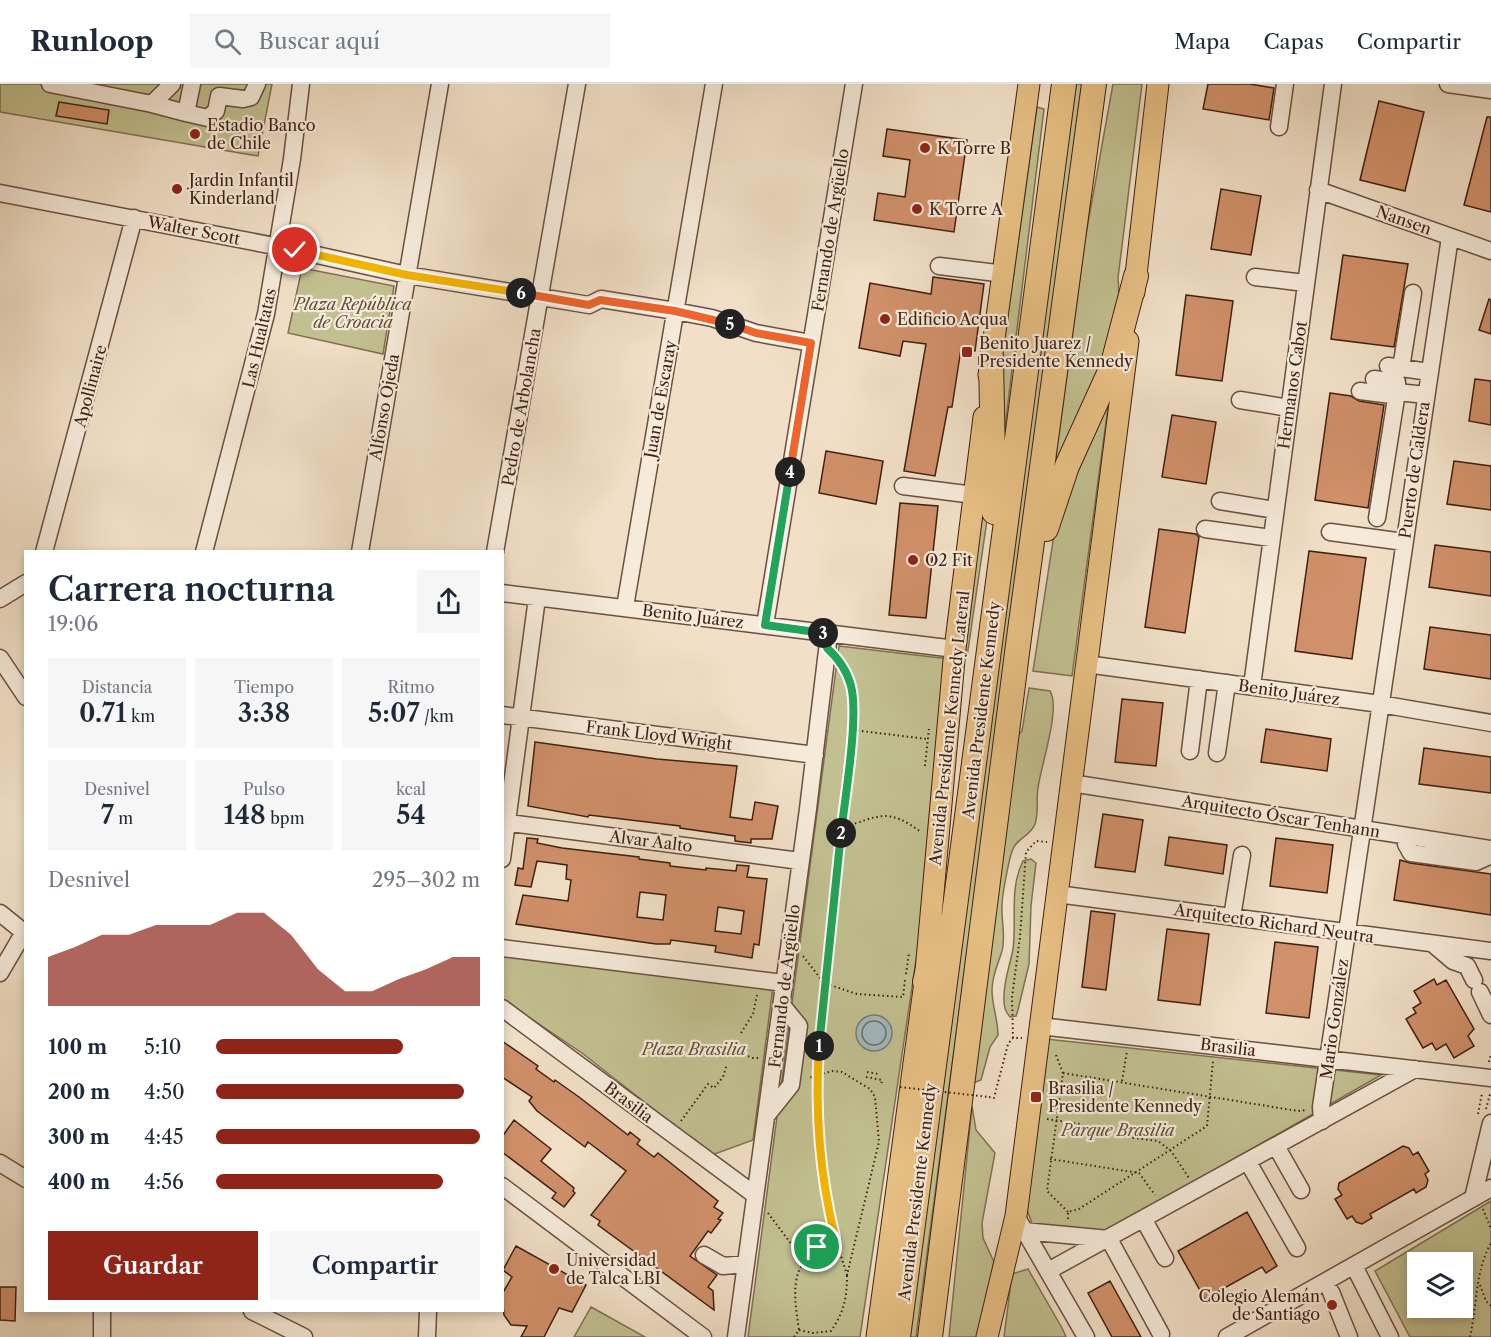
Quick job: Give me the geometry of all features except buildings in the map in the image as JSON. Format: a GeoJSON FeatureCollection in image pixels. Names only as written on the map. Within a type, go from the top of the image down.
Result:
{"type":"FeatureCollection","features":[{"type":"Feature","properties":{"kind":"highway","name":"Avenida Presidente Kennedy"},"geometry":{"type":"LineString","coordinates":[[898,1337],[1064,84]]}},
{"type":"Feature","properties":{"kind":"highway","name":"Avenida Presidente Kennedy"},"geometry":{"type":"LineString","coordinates":[[930,1337],[1018,645],[1094,84]]}},
{"type":"Feature","properties":{"kind":"highway"},"geometry":{"type":"LineString","coordinates":[[1018,645],[1052,505],[1112,367],[1136,276]]}},
{"type":"Feature","properties":{"kind":"highway"},"geometry":{"type":"LineString","coordinates":[[991,358],[994,490],[992,621]]}},
{"type":"Feature","properties":{"kind":"highway"},"geometry":{"type":"LineString","coordinates":[[925,982],[973,775]]}},
{"type":"Feature","properties":{"kind":"highway"},"geometry":{"type":"LineString","coordinates":[[939,1258],[940,1337]]}},
{"type":"Feature","properties":{"kind":"main road","name":"Avenida Presidente Kennedy Lateral"},"geometry":{"type":"LineString","coordinates":[[877,1337],[925,982],[955,649],[991,358],[1005,274],[1029,84]]}},
{"type":"Feature","properties":{"kind":"main road"},"geometry":{"type":"LineString","coordinates":[[987,1337],[1020,1223],[1039,1033],[1136,276],[1158,84]]}},
{"type":"Feature","properties":{"kind":"street"},"geometry":{"type":"LineString","coordinates":[[50,84],[152,104],[208,118],[214,116],[221,90],[243,99],[251,96],[257,84]]}},
{"type":"Feature","properties":{"kind":"street"},"geometry":{"type":"LineString","coordinates":[[152,104],[172,84]]}},
{"type":"Feature","properties":{"kind":"street"},"geometry":{"type":"LineString","coordinates":[[186,114],[192,84]]}},
{"type":"Feature","properties":{"kind":"street","name":"Las Hualtatas"},"geometry":{"type":"LineString","coordinates":[[205,550],[258,349],[278,247],[302,84]]}},
{"type":"Feature","properties":{"kind":"street","name":"Alfonso Ojeda"},"geometry":{"type":"LineString","coordinates":[[360,550],[440,84]]}},
{"type":"Feature","properties":{"kind":"street","name":"Pedro de Arbolancha"},"geometry":{"type":"LineString","coordinates":[[495,550],[576,84]]}},
{"type":"Feature","properties":{"kind":"street","name":"Juan de Escaray"},"geometry":{"type":"LineString","coordinates":[[625,607],[714,84]]}},
{"type":"Feature","properties":{"kind":"street","name":"Fernando de Argüello"},"geometry":{"type":"LineString","coordinates":[[765,625],[854,84]]}},
{"type":"Feature","properties":{"kind":"street"},"geometry":{"type":"LineString","coordinates":[[1279,128],[1285,84]]}},
{"type":"Feature","properties":{"kind":"street","name":"Hermanos Cabot"},"geometry":{"type":"LineString","coordinates":[[1252,686],[1333,84]]}},
{"type":"Feature","properties":{"kind":"street"},"geometry":{"type":"LineString","coordinates":[[1448,84],[1491,90]]}},
{"type":"Feature","properties":{"kind":"street","name":"Nansen"},"geometry":{"type":"LineString","coordinates":[[1318,190],[1491,251]]}},
{"type":"Feature","properties":{"kind":"street","name":"Walter Scott"},"geometry":{"type":"LineString","coordinates":[[0,193],[278,247],[407,275],[589,305],[600,300],[675,311],[712,318],[756,333],[811,343]]}},
{"type":"Feature","properties":{"kind":"street","name":"Apollinaire"},"geometry":{"type":"LineString","coordinates":[[45,550],[134,218]]}},
{"type":"Feature","properties":{"kind":"street","name":"Puerto de Caldera"},"geometry":{"type":"LineString","coordinates":[[1380,704],[1450,237]]}},
{"type":"Feature","properties":{"kind":"street"},"geometry":{"type":"LineString","coordinates":[[939,266],[1005,274]]}},
{"type":"Feature","properties":{"kind":"street"},"geometry":{"type":"LineString","coordinates":[[1255,277],[1305,284]]}},
{"type":"Feature","properties":{"kind":"street"},"geometry":{"type":"LineString","coordinates":[[1413,293],[1394,367],[1429,372]]}},
{"type":"Feature","properties":{"kind":"street"},"geometry":{"type":"LineString","coordinates":[[1374,379],[1397,382],[1377,518]]}},
{"type":"Feature","properties":{"kind":"street"},"geometry":{"type":"LineString","coordinates":[[1360,391],[1391,395],[1397,392],[1426,395]]}},
{"type":"Feature","properties":{"kind":"street"},"geometry":{"type":"LineString","coordinates":[[1240,400],[1289,408]]}},
{"type":"Feature","properties":{"kind":"street"},"geometry":{"type":"LineString","coordinates":[[903,486],[974,495]]}},
{"type":"Feature","properties":{"kind":"street"},"geometry":{"type":"LineString","coordinates":[[1220,501],[1275,510]]}},
{"type":"Feature","properties":{"kind":"street"},"geometry":{"type":"LineString","coordinates":[[1205,529],[1271,538]]}},
{"type":"Feature","properties":{"kind":"street"},"geometry":{"type":"LineString","coordinates":[[1330,532],[1404,542]]}},
{"type":"Feature","properties":{"kind":"street"},"geometry":{"type":"LineString","coordinates":[[0,599],[24,584]]}},
{"type":"Feature","properties":{"kind":"street","name":"Benito Juárez"},"geometry":{"type":"LineString","coordinates":[[504,593],[765,625],[828,641],[955,649]]}},
{"type":"Feature","properties":{"kind":"street"},"geometry":{"type":"LineString","coordinates":[[505,822],[537,598]]}},
{"type":"Feature","properties":{"kind":"street","name":"Fernando de Argüello"},"geometry":{"type":"LineString","coordinates":[[736,1337],[782,1005],[828,641]]}},
{"type":"Feature","properties":{"kind":"street"},"geometry":{"type":"LineString","coordinates":[[0,658],[24,694]]}},
{"type":"Feature","properties":{"kind":"street","name":"Benito Juárez"},"geometry":{"type":"LineString","coordinates":[[1086,664],[1380,704],[1491,723]]}},
{"type":"Feature","properties":{"kind":"street"},"geometry":{"type":"LineString","coordinates":[[1190,751],[1200,679]]}},
{"type":"Feature","properties":{"kind":"street"},"geometry":{"type":"LineString","coordinates":[[1217,753],[1227,683]]}},
{"type":"Feature","properties":{"kind":"street","name":"Mario González"},"geometry":{"type":"LineString","coordinates":[[1321,1114],[1380,704]]}},
{"type":"Feature","properties":{"kind":"street","name":"Frank Lloyd Wright"},"geometry":{"type":"LineString","coordinates":[[504,715],[815,755]]}},
{"type":"Feature","properties":{"kind":"street","name":"Arquitecto Óscar Tenhann"},"geometry":{"type":"LineString","coordinates":[[1071,783],[1491,849]]}},
{"type":"Feature","properties":{"kind":"street","name":"Alvar Aalto"},"geometry":{"type":"LineString","coordinates":[[505,822],[800,861]]}},
{"type":"Feature","properties":{"kind":"street"},"geometry":{"type":"LineString","coordinates":[[1232,917],[1242,855]]}},
{"type":"Feature","properties":{"kind":"street","name":"Arquitecto Richard Neutra"},"geometry":{"type":"LineString","coordinates":[[1057,894],[1491,951]]}},
{"type":"Feature","properties":{"kind":"street"},"geometry":{"type":"LineString","coordinates":[[0,913],[24,932]]}},
{"type":"Feature","properties":{"kind":"street"},"geometry":{"type":"LineString","coordinates":[[0,973],[24,935]]}},
{"type":"Feature","properties":{"kind":"street"},"geometry":{"type":"LineString","coordinates":[[1433,944],[1453,961],[1467,966],[1491,1015]]}},
{"type":"Feature","properties":{"kind":"street"},"geometry":{"type":"LineString","coordinates":[[504,948],[784,982]]}},
{"type":"Feature","properties":{"kind":"street","name":"Brasilia"},"geometry":{"type":"LineString","coordinates":[[504,1009],[755,1195]]}},
{"type":"Feature","properties":{"kind":"street","name":"Brasilia"},"geometry":{"type":"LineString","coordinates":[[1039,1033],[1129,1036],[1491,1078]]}},
{"type":"Feature","properties":{"kind":"street"},"geometry":{"type":"LineString","coordinates":[[1048,1271],[1276,1146],[1321,1114],[1415,1069]]}},
{"type":"Feature","properties":{"kind":"street"},"geometry":{"type":"LineString","coordinates":[[1227,1337],[1481,1194],[1491,1123]]}},
{"type":"Feature","properties":{"kind":"street"},"geometry":{"type":"LineString","coordinates":[[1276,1146],[1301,1190]]}},
{"type":"Feature","properties":{"kind":"street"},"geometry":{"type":"LineString","coordinates":[[1248,1162],[1297,1248]]}},
{"type":"Feature","properties":{"kind":"street"},"geometry":{"type":"LineString","coordinates":[[0,1163],[24,1178]]}},
{"type":"Feature","properties":{"kind":"street"},"geometry":{"type":"LineString","coordinates":[[504,1188],[703,1337]]}},
{"type":"Feature","properties":{"kind":"street"},"geometry":{"type":"LineString","coordinates":[[1144,1220],[1165,1258]]}},
{"type":"Feature","properties":{"kind":"street"},"geometry":{"type":"LineString","coordinates":[[1020,1223],[1109,1239]]}},
{"type":"Feature","properties":{"kind":"street"},"geometry":{"type":"LineString","coordinates":[[1020,1223],[1086,1337]]}},
{"type":"Feature","properties":{"kind":"street"},"geometry":{"type":"LineString","coordinates":[[1109,1239],[1161,1334]]}},
{"type":"Feature","properties":{"kind":"street"},"geometry":{"type":"LineString","coordinates":[[704,1255],[723,1266],[746,1264]]}},
{"type":"Feature","properties":{"kind":"street"},"geometry":{"type":"LineString","coordinates":[[1354,1266],[1390,1337]]}},
{"type":"Feature","properties":{"kind":"street"},"geometry":{"type":"LineString","coordinates":[[1331,1292],[1349,1337]]}},
{"type":"Feature","properties":{"kind":"street"},"geometry":{"type":"LineString","coordinates":[[102,1312],[102,1337]]}},
{"type":"Feature","properties":{"kind":"street"},"geometry":{"type":"LineString","coordinates":[[254,1312],[304,1337]]}},
{"type":"Feature","properties":{"kind":"street"},"geometry":{"type":"LineString","coordinates":[[427,1337],[428,1312]]}},
{"type":"Feature","properties":{"kind":"path"},"geometry":{"type":"LineString","coordinates":[[828,641],[840,660],[852,687],[852,730],[824,983],[817,1077],[826,1200],[847,1275]]}},
{"type":"Feature","properties":{"kind":"path"},"geometry":{"type":"LineString","coordinates":[[852,730],[927,739]]}},
{"type":"Feature","properties":{"kind":"path"},"geometry":{"type":"LineString","coordinates":[[842,828],[883,814],[902,818],[921,832]]}},
{"type":"Feature","properties":{"kind":"path"},"geometry":{"type":"LineString","coordinates":[[900,1087],[994,1098],[1003,1054],[1013,1038],[1012,997],[1020,937],[1026,852],[1036,841],[1064,843]]}},
{"type":"Feature","properties":{"kind":"path"},"geometry":{"type":"LineString","coordinates":[[788,950],[808,960],[824,983],[857,994],[903,996]]}},
{"type":"Feature","properties":{"kind":"path"},"geometry":{"type":"LineString","coordinates":[[741,1033],[753,1014],[760,980]]}},
{"type":"Feature","properties":{"kind":"path"},"geometry":{"type":"LineString","coordinates":[[1013,1038],[1039,1033]]}},
{"type":"Feature","properties":{"kind":"path"},"geometry":{"type":"LineString","coordinates":[[1122,1081],[1129,1036]]}},
{"type":"Feature","properties":{"kind":"path"},"geometry":{"type":"LineString","coordinates":[[1068,1212],[1079,1209],[1139,1173],[1207,1126],[1214,1046]]}},
{"type":"Feature","properties":{"kind":"path"},"geometry":{"type":"LineString","coordinates":[[672,1134],[708,1084],[714,1088],[719,1082],[727,1064]]}},
{"type":"Feature","properties":{"kind":"path"},"geometry":{"type":"LineString","coordinates":[[799,1330],[813,1333],[831,1331],[843,1313],[847,1297],[847,1275],[877,1152],[879,1122],[875,1097],[870,1089],[842,1072],[832,1071],[817,1077]]}},
{"type":"Feature","properties":{"kind":"path"},"geometry":{"type":"LineString","coordinates":[[867,1072],[878,1074]]}},
{"type":"Feature","properties":{"kind":"path"},"geometry":{"type":"LineString","coordinates":[[1068,1221],[1068,1212],[1047,1191],[1063,1073],[1321,1114]]}},
{"type":"Feature","properties":{"kind":"path"},"geometry":{"type":"LineString","coordinates":[[866,1077],[882,1080],[881,1085]]}},
{"type":"Feature","properties":{"kind":"path"},"geometry":{"type":"LineString","coordinates":[[1055,1120],[1080,1124],[1087,1132],[1158,1141],[1172,1151],[1197,1190]]}},
{"type":"Feature","properties":{"kind":"path"},"geometry":{"type":"LineString","coordinates":[[1050,1159],[1139,1173],[1165,1208]]}},
{"type":"Feature","properties":{"kind":"path"},"geometry":{"type":"LineString","coordinates":[[1481,1194],[1491,1229]]}},
{"type":"Feature","properties":{"kind":"path"},"geometry":{"type":"LineString","coordinates":[[755,1195],[804,1261]]}},
{"type":"Feature","properties":{"kind":"path"},"geometry":{"type":"LineString","coordinates":[[794,1337],[799,1330],[793,1294],[796,1276],[804,1261],[817,1247],[835,1237]]}},
{"type":"Feature","properties":{"kind":"path"},"geometry":{"type":"LineString","coordinates":[[1470,1337],[1475,1322],[1479,1282],[1485,1256],[1491,1243]]}},
{"type":"Feature","properties":{"kind":"path"},"geometry":{"type":"LineString","coordinates":[[1479,1282],[1486,1301],[1491,1306]]}},
{"type":"Feature","properties":{"kind":"green space","name":"Estadio Banco de Chile"},"geometry":{"type":"Polygon","coordinates":[[[0,84],[272,84],[258,156],[0,112],[0,84]]]}},
{"type":"Feature","properties":{"kind":"green space"},"geometry":{"type":"Polygon","coordinates":[[[1075,84],[1082,84],[916,1337],[909,1337],[1075,84]]]}},
{"type":"Feature","properties":{"kind":"green space"},"geometry":{"type":"Polygon","coordinates":[[[1113,84],[1142,84],[1118,278],[1118,303],[1114,330],[1107,357],[1086,412],[1052,487],[1086,234],[1113,84]]]}},
{"type":"Feature","properties":{"kind":"green space"},"geometry":{"type":"Polygon","coordinates":[[[1037,107],[1044,109],[1004,435],[1000,372],[1037,107]]]}},
{"type":"Feature","properties":{"kind":"green space","name":"Plaza República de Croacia"},"geometry":{"type":"Polygon","coordinates":[[[302,268],[394,286],[383,354],[288,333],[302,268]]]}},
{"type":"Feature","properties":{"kind":"green space"},"geometry":{"type":"Polygon","coordinates":[[[1109,399],[1072,676],[1033,671],[1053,541],[1062,509],[1109,399]]]}},
{"type":"Feature","properties":{"kind":"green space"},"geometry":{"type":"Polygon","coordinates":[[[990,465],[987,520],[967,657],[961,656],[990,465]]]}},
{"type":"Feature","properties":{"kind":"green space"},"geometry":{"type":"Polygon","coordinates":[[[839,646],[949,659],[922,920],[860,1337],[748,1337],[839,646]]]}},
{"type":"Feature","properties":{"kind":"green space"},"geometry":{"type":"Polygon","coordinates":[[[1029,688],[1050,691],[1053,699],[1052,723],[1038,788],[1035,824],[1014,847],[1004,886],[1003,945],[992,985],[998,1035],[990,1047],[981,1080],[973,1083],[1018,735],[1022,731],[1029,688]]]}},
{"type":"Feature","properties":{"kind":"green space"},"geometry":{"type":"Polygon","coordinates":[[[1031,859],[1036,863],[1031,906],[1029,964],[1016,1016],[1010,1017],[1005,1007],[1004,993],[1013,949],[1016,882],[1023,861],[1031,859]]]}},
{"type":"Feature","properties":{"kind":"green space","name":"Plaza Brasilia"},"geometry":{"type":"Polygon","coordinates":[[[504,954],[773,987],[753,1140],[712,1155],[582,1053],[504,1001],[504,954]]]}},
{"type":"Feature","properties":{"kind":"green space","name":"Parque Brasilia"},"geometry":{"type":"Polygon","coordinates":[[[1046,1039],[1381,1075],[1114,1228],[1103,1231],[1033,1226],[1023,1199],[1046,1039]]]}},
{"type":"Feature","properties":{"kind":"green space"},"geometry":{"type":"Polygon","coordinates":[[[972,1106],[976,1130],[995,1153],[982,1223],[983,1238],[994,1262],[978,1337],[949,1337],[972,1106]]]}},
{"type":"Feature","properties":{"kind":"green space"},"geometry":{"type":"Polygon","coordinates":[[[1491,1201],[1491,1337],[1410,1337],[1375,1271],[1491,1201]]]}},
{"type":"Feature","properties":{"kind":"green space"},"geometry":{"type":"Polygon","coordinates":[[[1028,1269],[1066,1337],[1004,1337],[1012,1274],[1028,1269]]]}},
{"type":"Feature","properties":{"kind":"green space"},"geometry":{"type":"Polygon","coordinates":[[[591,1307],[645,1337],[574,1337],[591,1307]]]}},
{"type":"Feature","properties":{"kind":"water"},"geometry":{"type":"Polygon","coordinates":[[[874,1015],[887,1020],[892,1033],[887,1046],[874,1051],[861,1046],[856,1033],[861,1020],[874,1015]]]}},
{"type":"Feature","properties":{"kind":"place","name":"Estadio Banco de Chile"},"geometry":{"type":"Point","coordinates":[195,134]}},
{"type":"Feature","properties":{"kind":"place","name":"K Torre B"},"geometry":{"type":"Point","coordinates":[925,148]}},
{"type":"Feature","properties":{"kind":"place","name":"Jardin Infantil Kinderland"},"geometry":{"type":"Point","coordinates":[177,189]}},
{"type":"Feature","properties":{"kind":"place","name":"K Torre A"},"geometry":{"type":"Point","coordinates":[917,209]}},
{"type":"Feature","properties":{"kind":"place","name":"Edificio Acqua"},"geometry":{"type":"Point","coordinates":[885,319]}},
{"type":"Feature","properties":{"kind":"place","name":"Benito Juarez / Presidente Kennedy"},"geometry":{"type":"Point","coordinates":[967,352]}},
{"type":"Feature","properties":{"kind":"place","name":"O2 Fit"},"geometry":{"type":"Point","coordinates":[913,560]}},
{"type":"Feature","properties":{"kind":"place","name":"Brasilia / Presidente Kennedy"},"geometry":{"type":"Point","coordinates":[1036,1097]}},
{"type":"Feature","properties":{"kind":"place","name":"Universidad de Talca LBI"},"geometry":{"type":"Point","coordinates":[554,1269]}},
{"type":"Feature","properties":{"kind":"place","name":"Colegio Alemán de Santiago"},"geometry":{"type":"Point","coordinates":[1332,1305]}},
{"type":"Feature","properties":{"kind":"route"},"geometry":{"type":"LineString","coordinates":[[295,250],[407,275],[589,305],[600,300],[675,311],[712,318],[756,333],[811,343],[765,625],[829,634],[827,648],[840,660],[852,687],[852,730],[836,891],[824,983],[817,1077],[826,1200],[835,1237],[817,1247]]}}]}
